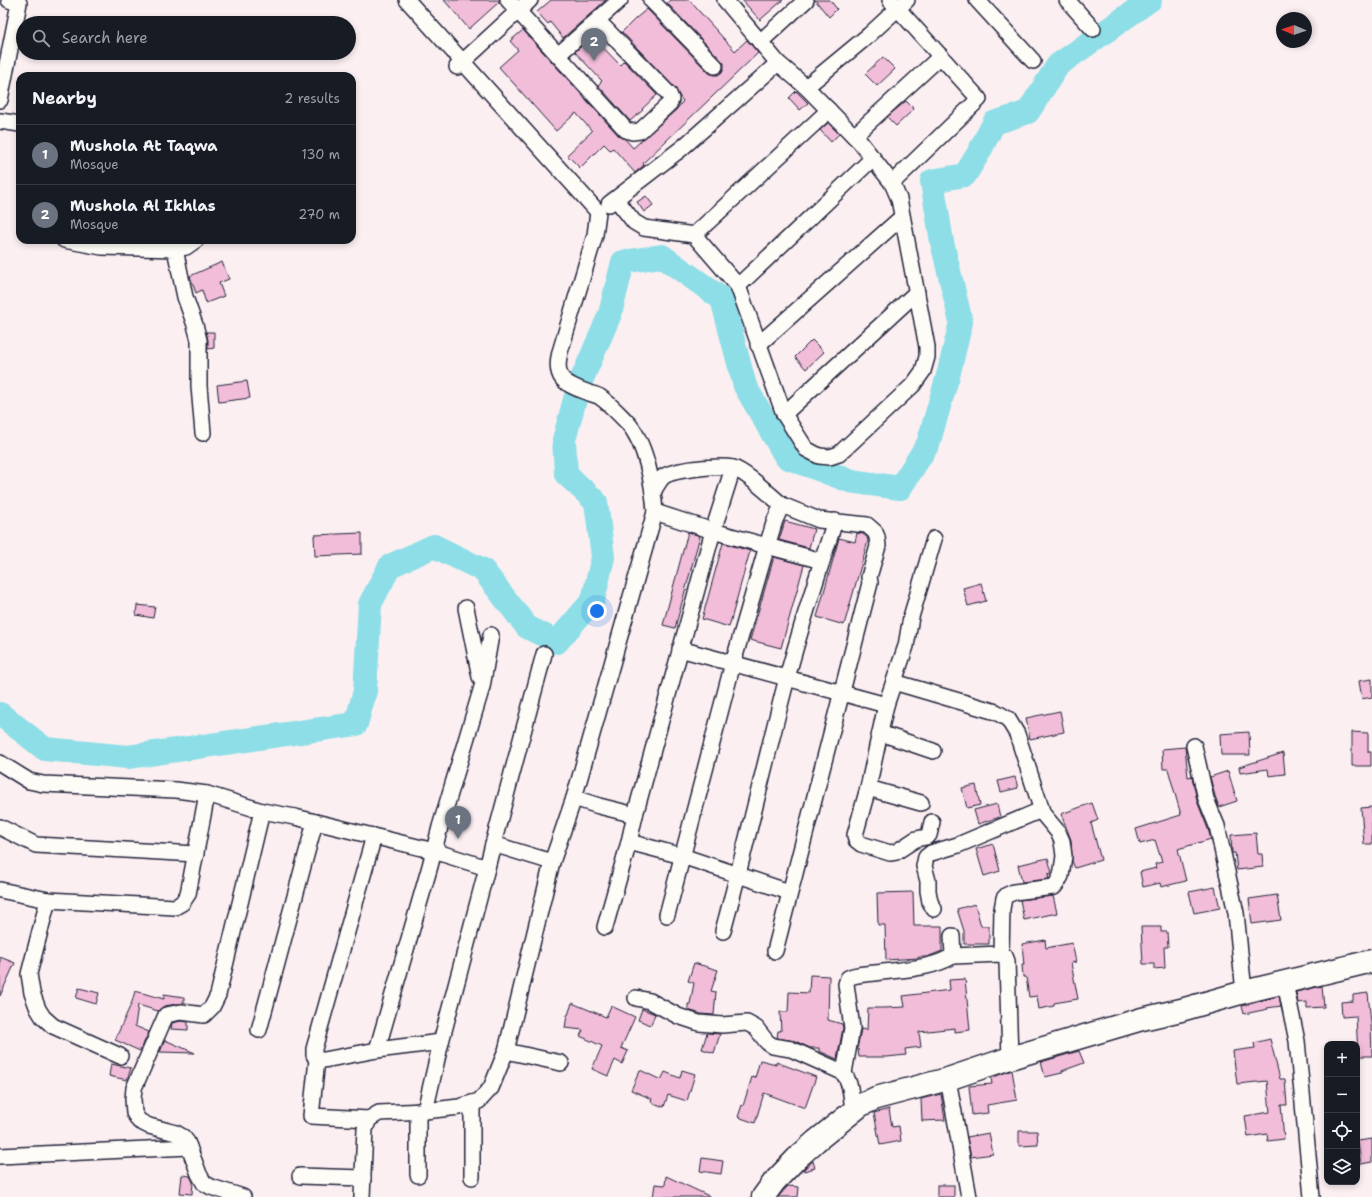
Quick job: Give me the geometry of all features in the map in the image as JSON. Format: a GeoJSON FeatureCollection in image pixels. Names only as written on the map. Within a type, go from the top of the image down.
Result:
{"type":"FeatureCollection","features":[{"type":"Feature","properties":{"kind":"street"},"geometry":{"type":"LineString","coordinates":[[10,0],[19,3],[16,16]]}},
{"type":"Feature","properties":{"kind":"street"},"geometry":{"type":"LineString","coordinates":[[396,0],[460,64]]}},
{"type":"Feature","properties":{"kind":"street"},"geometry":{"type":"LineString","coordinates":[[407,0],[460,64],[595,217]]}},
{"type":"Feature","properties":{"kind":"street"},"geometry":{"type":"LineString","coordinates":[[460,64],[513,5],[530,0]]}},
{"type":"Feature","properties":{"kind":"street"},"geometry":{"type":"LineString","coordinates":[[558,55],[620,0]]}},
{"type":"Feature","properties":{"kind":"street"},"geometry":{"type":"LineString","coordinates":[[652,0],[715,66]]}},
{"type":"Feature","properties":{"kind":"street"},"geometry":{"type":"LineString","coordinates":[[616,199],[634,222],[644,228],[694,235],[738,286],[758,346],[784,414],[806,449],[819,456],[830,457],[839,454],[914,385],[923,371],[927,357],[927,347],[899,199],[892,183],[854,136],[806,87],[778,63],[725,0]]}},
{"type":"Feature","properties":{"kind":"street"},"geometry":{"type":"LineString","coordinates":[[760,42],[806,0]]}},
{"type":"Feature","properties":{"kind":"street"},"geometry":{"type":"LineString","coordinates":[[977,0],[1033,61]]}},
{"type":"Feature","properties":{"kind":"street"},"geometry":{"type":"LineString","coordinates":[[1067,0],[1093,29]]}},
{"type":"Feature","properties":{"kind":"street"},"geometry":{"type":"LineString","coordinates":[[806,87],[869,35],[898,3],[941,56],[979,99],[892,183]]}},
{"type":"Feature","properties":{"kind":"street"},"geometry":{"type":"LineString","coordinates":[[513,5],[626,130],[632,132],[640,131],[670,103],[671,99],[669,94],[598,21]]}},
{"type":"Feature","properties":{"kind":"street"},"geometry":{"type":"LineString","coordinates":[[0,100],[16,18]]}},
{"type":"Feature","properties":{"kind":"street"},"geometry":{"type":"LineString","coordinates":[[854,136],[941,56]]}},
{"type":"Feature","properties":{"kind":"street"},"geometry":{"type":"LineString","coordinates":[[374,836],[314,1049],[316,1060],[311,1116],[369,1119],[379,1113],[422,1111],[459,1107],[479,1101],[491,1088],[506,1051],[552,862],[574,798],[655,512],[653,492],[646,459],[638,439],[628,423],[600,397],[568,384],[562,379],[558,371],[558,362],[592,248],[595,217],[682,148],[778,63]]}},
{"type":"Feature","properties":{"kind":"street"},"geometry":{"type":"LineString","coordinates":[[694,235],[828,110]]}},
{"type":"Feature","properties":{"kind":"street"},"geometry":{"type":"LineString","coordinates":[[0,121],[16,123]]}},
{"type":"Feature","properties":{"kind":"street"},"geometry":{"type":"LineString","coordinates":[[738,286],[873,158]]}},
{"type":"Feature","properties":{"kind":"street"},"geometry":{"type":"LineString","coordinates":[[758,346],[902,217]]}},
{"type":"Feature","properties":{"kind":"street"},"geometry":{"type":"LineString","coordinates":[[86,244],[102,247],[175,249],[186,247],[190,244]]}},
{"type":"Feature","properties":{"kind":"street"},"geometry":{"type":"LineString","coordinates":[[175,249],[185,297],[199,340],[199,386],[203,433]]}},
{"type":"Feature","properties":{"kind":"street"},"geometry":{"type":"LineString","coordinates":[[784,414],[917,292]]}},
{"type":"Feature","properties":{"kind":"street"},"geometry":{"type":"LineString","coordinates":[[653,492],[663,477],[671,473],[683,470],[719,467],[733,468],[742,473],[782,505],[819,520],[867,525],[875,532],[877,537],[878,546],[869,577],[870,583],[774,951]]}},
{"type":"Feature","properties":{"kind":"street"},"geometry":{"type":"LineString","coordinates":[[605,927],[680,649],[713,531],[733,468]]}},
{"type":"Feature","properties":{"kind":"street"},"geometry":{"type":"LineString","coordinates":[[667,914],[733,663],[775,520],[782,505]]}},
{"type":"Feature","properties":{"kind":"street"},"geometry":{"type":"LineString","coordinates":[[655,512],[713,531],[822,561]]}},
{"type":"Feature","properties":{"kind":"street"},"geometry":{"type":"LineString","coordinates":[[723,932],[739,874],[787,678],[835,522]]}},
{"type":"Feature","properties":{"kind":"street"},"geometry":{"type":"LineString","coordinates":[[932,822],[929,835],[926,838],[916,839],[896,852],[890,853],[861,844],[856,840],[854,835],[868,788],[886,705],[906,646],[911,617],[934,539]]}},
{"type":"Feature","properties":{"kind":"street"},"geometry":{"type":"LineString","coordinates":[[466,608],[482,687]]}},
{"type":"Feature","properties":{"kind":"street"},"geometry":{"type":"LineString","coordinates":[[377,1050],[440,826],[482,687],[491,636]]}},
{"type":"Feature","properties":{"kind":"street"},"geometry":{"type":"LineString","coordinates":[[680,649],[886,705]]}},
{"type":"Feature","properties":{"kind":"street"},"geometry":{"type":"LineString","coordinates":[[418,1175],[422,1111],[544,654]]}},
{"type":"Feature","properties":{"kind":"street"},"geometry":{"type":"LineString","coordinates":[[894,682],[996,712],[1008,719],[1017,734],[1041,810],[1045,818],[1058,832],[1062,841],[1064,856],[1061,876],[1054,886],[1014,892],[1004,898],[1002,909],[1001,954]]}},
{"type":"Feature","properties":{"kind":"street"},"geometry":{"type":"LineString","coordinates":[[880,733],[932,751]]}},
{"type":"Feature","properties":{"kind":"street"},"geometry":{"type":"LineString","coordinates":[[1194,746],[1206,800],[1217,826],[1233,898],[1236,913],[1244,992]]}},
{"type":"Feature","properties":{"kind":"street"},"geometry":{"type":"LineString","coordinates":[[0,763],[29,782],[43,784],[176,790],[207,794],[262,811],[295,817],[434,851],[487,868]]}},
{"type":"Feature","properties":{"kind":"street"},"geometry":{"type":"LineString","coordinates":[[868,788],[921,803]]}},
{"type":"Feature","properties":{"kind":"street"},"geometry":{"type":"LineString","coordinates":[[0,890],[48,900],[175,907],[182,903],[188,894],[207,794]]}},
{"type":"Feature","properties":{"kind":"street"},"geometry":{"type":"LineString","coordinates":[[574,798],[635,815]]}},
{"type":"Feature","properties":{"kind":"street"},"geometry":{"type":"LineString","coordinates":[[934,909],[930,902],[928,881],[924,866],[926,857],[931,853],[958,845],[1041,810]]}},
{"type":"Feature","properties":{"kind":"street"},"geometry":{"type":"LineString","coordinates":[[243,1197],[211,1187],[204,1183],[189,1147],[183,1137],[176,1133],[149,1126],[139,1121],[134,1113],[132,1098],[134,1088],[166,1015],[181,1012],[204,1015],[212,1007],[218,995],[262,811]]}},
{"type":"Feature","properties":{"kind":"street"},"geometry":{"type":"LineString","coordinates":[[259,1030],[315,822]]}},
{"type":"Feature","properties":{"kind":"street"},"geometry":{"type":"LineString","coordinates":[[0,827],[36,845],[196,854]]}},
{"type":"Feature","properties":{"kind":"street"},"geometry":{"type":"LineString","coordinates":[[629,842],[682,856],[789,892]]}},
{"type":"Feature","properties":{"kind":"street"},"geometry":{"type":"LineString","coordinates":[[493,844],[552,862]]}},
{"type":"Feature","properties":{"kind":"street"},"geometry":{"type":"LineString","coordinates":[[48,900],[29,974],[32,994],[38,1009],[43,1017],[53,1026],[120,1056]]}},
{"type":"Feature","properties":{"kind":"street"},"geometry":{"type":"LineString","coordinates":[[952,936],[952,956]]}},
{"type":"Feature","properties":{"kind":"street"},"geometry":{"type":"LineString","coordinates":[[852,1111],[848,1083],[844,1073],[852,1028],[846,984],[848,978],[851,976],[918,969],[946,960],[952,956],[1001,954],[1005,956],[1007,961],[1010,1058]]}},
{"type":"Feature","properties":{"kind":"street"},"geometry":{"type":"LineString","coordinates":[[763,1197],[774,1182],[797,1158],[852,1111],[876,1098],[948,1079],[1010,1058],[1142,1019],[1181,1010],[1244,992],[1372,961]]}},
{"type":"Feature","properties":{"kind":"street"},"geometry":{"type":"LineString","coordinates":[[1285,982],[1297,1041],[1312,1197]]}},
{"type":"Feature","properties":{"kind":"street"},"geometry":{"type":"LineString","coordinates":[[636,998],[650,1001],[678,1016],[699,1023],[747,1023],[752,1025],[767,1042],[773,1046],[791,1049],[844,1073]]}},
{"type":"Feature","properties":{"kind":"street"},"geometry":{"type":"LineString","coordinates":[[316,1060],[324,1060],[377,1050],[441,1042]]}},
{"type":"Feature","properties":{"kind":"street"},"geometry":{"type":"LineString","coordinates":[[506,1051],[561,1063]]}},
{"type":"Feature","properties":{"kind":"street"},"geometry":{"type":"LineString","coordinates":[[948,1079],[969,1197]]}},
{"type":"Feature","properties":{"kind":"street"},"geometry":{"type":"LineString","coordinates":[[472,1103],[472,1177]]}},
{"type":"Feature","properties":{"kind":"street"},"geometry":{"type":"LineString","coordinates":[[362,1197],[365,1129],[369,1119]]}},
{"type":"Feature","properties":{"kind":"street"},"geometry":{"type":"LineString","coordinates":[[0,1156],[189,1147]]}},
{"type":"Feature","properties":{"kind":"street"},"geometry":{"type":"LineString","coordinates":[[300,1176],[364,1178]]}},
{"type":"Feature","properties":{"kind":"building"},"geometry":{"type":"Polygon","coordinates":[[[444,0],[499,0],[499,2],[469,29],[444,0]]]}},
{"type":"Feature","properties":{"kind":"building"},"geometry":{"type":"Polygon","coordinates":[[[551,0],[606,0],[563,38],[550,22],[548,24],[537,12],[551,0]]]}},
{"type":"Feature","properties":{"kind":"building"},"geometry":{"type":"Polygon","coordinates":[[[670,0],[689,0],[735,51],[747,40],[758,53],[643,163],[644,165],[635,173],[613,148],[610,150],[604,144],[580,168],[567,155],[592,131],[576,113],[556,131],[499,67],[518,50],[510,41],[523,30],[619,136],[625,139],[633,148],[676,110],[683,101],[675,88],[622,32],[635,19],[647,9],[709,73],[718,75],[724,68],[724,63],[667,3],[670,0]]]}},
{"type":"Feature","properties":{"kind":"building"},"geometry":{"type":"Polygon","coordinates":[[[742,0],[783,0],[760,20],[742,0]]]}},
{"type":"Feature","properties":{"kind":"building"},"geometry":{"type":"Polygon","coordinates":[[[815,0],[830,0],[837,9],[829,17],[815,0]]]}},
{"type":"Feature","properties":{"kind":"building"},"geometry":{"type":"Polygon","coordinates":[[[592,36],[620,65],[624,61],[657,95],[630,121],[598,85],[602,81],[575,52],[592,36]]]}},
{"type":"Feature","properties":{"kind":"building"},"geometry":{"type":"Polygon","coordinates":[[[883,57],[895,69],[877,86],[865,74],[883,57]]]}},
{"type":"Feature","properties":{"kind":"building"},"geometry":{"type":"Polygon","coordinates":[[[796,91],[808,103],[800,110],[789,98],[796,91]]]}},
{"type":"Feature","properties":{"kind":"building"},"geometry":{"type":"Polygon","coordinates":[[[906,101],[914,109],[896,126],[887,117],[906,101]]]}},
{"type":"Feature","properties":{"kind":"building"},"geometry":{"type":"Polygon","coordinates":[[[828,123],[839,134],[831,142],[820,130],[828,123]]]}},
{"type":"Feature","properties":{"kind":"building"},"geometry":{"type":"Polygon","coordinates":[[[646,196],[653,205],[644,212],[637,202],[646,196]]]}},
{"type":"Feature","properties":{"kind":"building"},"geometry":{"type":"Polygon","coordinates":[[[222,262],[229,279],[219,283],[224,296],[206,303],[202,290],[196,293],[190,276],[222,262]]]}},
{"type":"Feature","properties":{"kind":"building"},"geometry":{"type":"Polygon","coordinates":[[[206,332],[214,332],[214,348],[208,349],[206,332]]]}},
{"type":"Feature","properties":{"kind":"building"},"geometry":{"type":"Polygon","coordinates":[[[812,340],[824,352],[806,369],[795,357],[812,340]]]}},
{"type":"Feature","properties":{"kind":"building"},"geometry":{"type":"Polygon","coordinates":[[[247,381],[250,398],[219,402],[217,385],[247,381]]]}},
{"type":"Feature","properties":{"kind":"building"},"geometry":{"type":"Polygon","coordinates":[[[785,521],[814,529],[809,548],[779,540],[785,521]]]}},
{"type":"Feature","properties":{"kind":"building"},"geometry":{"type":"Polygon","coordinates":[[[688,532],[700,536],[675,628],[663,625],[688,532]]]}},
{"type":"Feature","properties":{"kind":"building"},"geometry":{"type":"Polygon","coordinates":[[[362,533],[362,554],[315,556],[314,535],[362,533]]]}},
{"type":"Feature","properties":{"kind":"building"},"geometry":{"type":"Polygon","coordinates":[[[857,533],[863,534],[867,537],[868,541],[844,625],[817,617],[839,538],[855,542],[857,533]]]}},
{"type":"Feature","properties":{"kind":"building"},"geometry":{"type":"Polygon","coordinates":[[[723,543],[750,551],[729,627],[702,619],[723,543]]]}},
{"type":"Feature","properties":{"kind":"building"},"geometry":{"type":"Polygon","coordinates":[[[774,557],[804,565],[781,648],[750,640],[774,557]]]}},
{"type":"Feature","properties":{"kind":"building"},"geometry":{"type":"Polygon","coordinates":[[[981,583],[986,601],[968,606],[963,588],[981,583]]]}},
{"type":"Feature","properties":{"kind":"building"},"geometry":{"type":"Polygon","coordinates":[[[137,605],[155,607],[153,618],[136,615],[137,605]]]}},
{"type":"Feature","properties":{"kind":"building"},"geometry":{"type":"Polygon","coordinates":[[[1372,679],[1372,697],[1362,699],[1359,681],[1372,679]]]}},
{"type":"Feature","properties":{"kind":"building"},"geometry":{"type":"Polygon","coordinates":[[[1060,711],[1064,732],[1030,739],[1026,718],[1060,711]]]}},
{"type":"Feature","properties":{"kind":"building"},"geometry":{"type":"Polygon","coordinates":[[[1249,732],[1250,755],[1221,755],[1220,734],[1249,732]]]}},
{"type":"Feature","properties":{"kind":"building"},"geometry":{"type":"Polygon","coordinates":[[[1352,732],[1368,733],[1368,752],[1371,752],[1371,766],[1352,766],[1352,732]]]}},
{"type":"Feature","properties":{"kind":"building"},"geometry":{"type":"Polygon","coordinates":[[[1185,747],[1188,777],[1192,776],[1197,801],[1211,839],[1178,849],[1186,881],[1161,887],[1160,883],[1143,887],[1140,872],[1156,868],[1155,864],[1162,862],[1155,840],[1140,844],[1136,829],[1181,815],[1168,769],[1163,769],[1162,749],[1185,747]]]}},
{"type":"Feature","properties":{"kind":"building"},"geometry":{"type":"Polygon","coordinates":[[[1283,753],[1285,774],[1269,776],[1268,769],[1240,773],[1239,767],[1283,753]]]}},
{"type":"Feature","properties":{"kind":"building"},"geometry":{"type":"Polygon","coordinates":[[[1228,771],[1237,801],[1219,807],[1210,777],[1228,771]]]}},
{"type":"Feature","properties":{"kind":"building"},"geometry":{"type":"Polygon","coordinates":[[[1015,777],[1018,788],[1001,792],[998,781],[1015,777]]]}},
{"type":"Feature","properties":{"kind":"building"},"geometry":{"type":"Polygon","coordinates":[[[976,785],[980,805],[967,808],[962,788],[976,785]]]}},
{"type":"Feature","properties":{"kind":"building"},"geometry":{"type":"Polygon","coordinates":[[[1092,803],[1098,820],[1091,823],[1101,860],[1075,868],[1072,861],[1071,840],[1061,814],[1092,803]]]}},
{"type":"Feature","properties":{"kind":"building"},"geometry":{"type":"Polygon","coordinates":[[[997,804],[1000,817],[978,824],[974,810],[997,804]]]}},
{"type":"Feature","properties":{"kind":"building"},"geometry":{"type":"Polygon","coordinates":[[[1372,807],[1372,844],[1364,844],[1361,808],[1372,807]]]}},
{"type":"Feature","properties":{"kind":"building"},"geometry":{"type":"Polygon","coordinates":[[[1256,833],[1258,854],[1262,854],[1263,867],[1237,870],[1235,853],[1232,853],[1231,835],[1256,833]]]}},
{"type":"Feature","properties":{"kind":"building"},"geometry":{"type":"Polygon","coordinates":[[[993,844],[1000,871],[984,876],[976,849],[993,844]]]}},
{"type":"Feature","properties":{"kind":"building"},"geometry":{"type":"Polygon","coordinates":[[[1048,858],[1052,873],[1048,874],[1049,879],[1022,882],[1018,865],[1048,858]]]}},
{"type":"Feature","properties":{"kind":"building"},"geometry":{"type":"Polygon","coordinates":[[[1215,887],[1220,908],[1194,913],[1189,892],[1215,887]]]}},
{"type":"Feature","properties":{"kind":"building"},"geometry":{"type":"Polygon","coordinates":[[[913,892],[914,926],[942,926],[942,951],[927,957],[886,960],[885,925],[878,925],[877,893],[913,892]]]}},
{"type":"Feature","properties":{"kind":"building"},"geometry":{"type":"Polygon","coordinates":[[[1277,895],[1281,920],[1252,924],[1249,899],[1277,895]]]}},
{"type":"Feature","properties":{"kind":"building"},"geometry":{"type":"Polygon","coordinates":[[[1053,896],[1057,913],[1024,920],[1020,900],[1053,896]]]}},
{"type":"Feature","properties":{"kind":"building"},"geometry":{"type":"Polygon","coordinates":[[[975,904],[981,926],[989,926],[989,944],[964,944],[964,931],[957,909],[975,904]]]}},
{"type":"Feature","properties":{"kind":"building"},"geometry":{"type":"Polygon","coordinates":[[[1141,927],[1161,927],[1161,932],[1167,932],[1168,947],[1164,947],[1165,968],[1154,969],[1154,964],[1143,964],[1141,927]]]}},
{"type":"Feature","properties":{"kind":"building"},"geometry":{"type":"Polygon","coordinates":[[[1045,940],[1046,948],[1072,943],[1076,962],[1071,963],[1078,999],[1054,1003],[1054,1006],[1039,1009],[1037,996],[1029,997],[1026,977],[1023,977],[1022,965],[1024,965],[1022,944],[1045,940]]]}},
{"type":"Feature","properties":{"kind":"building"},"geometry":{"type":"Polygon","coordinates":[[[0,957],[15,963],[0,996],[0,957]]]}},
{"type":"Feature","properties":{"kind":"building"},"geometry":{"type":"Polygon","coordinates":[[[694,963],[718,970],[711,991],[716,992],[714,1015],[701,1014],[688,1010],[688,1004],[690,1004],[694,983],[688,981],[694,963]]]}},
{"type":"Feature","properties":{"kind":"building"},"geometry":{"type":"Polygon","coordinates":[[[810,975],[829,976],[828,1020],[842,1024],[843,1028],[837,1059],[819,1051],[819,1048],[810,1048],[795,1041],[777,1038],[778,1031],[781,1031],[780,1012],[788,1012],[789,992],[809,993],[810,975]]]}},
{"type":"Feature","properties":{"kind":"building"},"geometry":{"type":"Polygon","coordinates":[[[965,979],[970,1030],[955,1032],[955,1028],[919,1032],[921,1047],[905,1049],[906,1055],[859,1057],[857,1049],[861,1029],[867,1030],[868,1008],[905,1007],[903,996],[950,990],[949,980],[965,979]]]}},
{"type":"Feature","properties":{"kind":"building"},"geometry":{"type":"Polygon","coordinates":[[[1322,986],[1324,1007],[1307,1008],[1307,1002],[1298,1003],[1296,992],[1322,986]]]}},
{"type":"Feature","properties":{"kind":"building"},"geometry":{"type":"Polygon","coordinates":[[[79,988],[99,993],[96,1004],[76,998],[79,988]]]}},
{"type":"Feature","properties":{"kind":"building"},"geometry":{"type":"Polygon","coordinates":[[[135,991],[164,999],[164,994],[184,997],[184,1003],[164,1006],[158,1011],[138,1005],[135,1026],[149,1032],[140,1051],[115,1040],[132,1002],[135,991]]]}},
{"type":"Feature","properties":{"kind":"building"},"geometry":{"type":"Polygon","coordinates":[[[1368,993],[1372,1056],[1360,1056],[1360,1041],[1357,1041],[1356,1016],[1342,1017],[1341,1002],[1353,1001],[1353,995],[1368,993]]]}},
{"type":"Feature","properties":{"kind":"building"},"geometry":{"type":"Polygon","coordinates":[[[1279,996],[1281,1006],[1244,1014],[1242,1006],[1279,996]]]}},
{"type":"Feature","properties":{"kind":"building"},"geometry":{"type":"Polygon","coordinates":[[[572,1003],[606,1017],[611,1006],[635,1017],[621,1048],[628,1051],[622,1064],[615,1060],[608,1076],[592,1069],[602,1046],[580,1036],[583,1030],[565,1028],[567,1015],[572,1003]]]}},
{"type":"Feature","properties":{"kind":"building"},"geometry":{"type":"Polygon","coordinates":[[[642,1009],[655,1014],[651,1025],[638,1020],[642,1009]]]}},
{"type":"Feature","properties":{"kind":"building"},"geometry":{"type":"Polygon","coordinates":[[[181,1021],[188,1022],[188,1030],[171,1029],[172,1023],[181,1021]]]}},
{"type":"Feature","properties":{"kind":"building"},"geometry":{"type":"Polygon","coordinates":[[[707,1033],[720,1034],[714,1053],[702,1049],[707,1033]]]}},
{"type":"Feature","properties":{"kind":"building"},"geometry":{"type":"Polygon","coordinates":[[[1270,1039],[1280,1079],[1285,1079],[1287,1105],[1281,1105],[1284,1139],[1268,1141],[1267,1134],[1248,1137],[1245,1116],[1270,1112],[1267,1081],[1237,1084],[1233,1051],[1255,1048],[1254,1043],[1270,1039]]]}},
{"type":"Feature","properties":{"kind":"building"},"geometry":{"type":"Polygon","coordinates":[[[165,1040],[195,1053],[160,1052],[165,1040]]]}},
{"type":"Feature","properties":{"kind":"building"},"geometry":{"type":"Polygon","coordinates":[[[1079,1051],[1084,1063],[1062,1071],[1062,1073],[1045,1077],[1041,1062],[1079,1051]]]}},
{"type":"Feature","properties":{"kind":"building"},"geometry":{"type":"Polygon","coordinates":[[[760,1060],[776,1064],[776,1062],[816,1077],[805,1108],[764,1093],[755,1123],[738,1117],[752,1077],[755,1078],[760,1060]]]}},
{"type":"Feature","properties":{"kind":"building"},"geometry":{"type":"Polygon","coordinates":[[[111,1064],[131,1068],[127,1080],[109,1076],[111,1064]]]}},
{"type":"Feature","properties":{"kind":"building"},"geometry":{"type":"Polygon","coordinates":[[[640,1070],[661,1080],[665,1072],[680,1078],[682,1070],[695,1074],[687,1101],[668,1095],[664,1107],[651,1102],[652,1099],[631,1090],[640,1070]]]}},
{"type":"Feature","properties":{"kind":"building"},"geometry":{"type":"Polygon","coordinates":[[[1012,1070],[1017,1100],[987,1105],[988,1113],[972,1115],[969,1086],[992,1084],[991,1078],[1012,1070]]]}},
{"type":"Feature","properties":{"kind":"building"},"geometry":{"type":"Polygon","coordinates":[[[941,1094],[945,1120],[922,1121],[921,1099],[941,1094]]]}},
{"type":"Feature","properties":{"kind":"building"},"geometry":{"type":"Polygon","coordinates":[[[889,1109],[892,1127],[899,1126],[901,1141],[880,1145],[874,1113],[889,1109]]]}},
{"type":"Feature","properties":{"kind":"building"},"geometry":{"type":"Polygon","coordinates":[[[1019,1131],[1037,1131],[1038,1145],[1019,1146],[1019,1131]]]}},
{"type":"Feature","properties":{"kind":"building"},"geometry":{"type":"Polygon","coordinates":[[[989,1133],[993,1154],[971,1157],[967,1137],[989,1133]]]}},
{"type":"Feature","properties":{"kind":"building"},"geometry":{"type":"Polygon","coordinates":[[[1372,1139],[1372,1162],[1361,1164],[1360,1141],[1372,1139]]]}},
{"type":"Feature","properties":{"kind":"building"},"geometry":{"type":"Polygon","coordinates":[[[702,1158],[723,1161],[721,1174],[700,1171],[702,1158]]]}},
{"type":"Feature","properties":{"kind":"building"},"geometry":{"type":"Polygon","coordinates":[[[813,1161],[815,1168],[804,1171],[804,1169],[813,1161]]]}},
{"type":"Feature","properties":{"kind":"building"},"geometry":{"type":"Polygon","coordinates":[[[182,1175],[190,1176],[193,1182],[192,1194],[180,1193],[182,1175]]]}},
{"type":"Feature","properties":{"kind":"building"},"geometry":{"type":"Polygon","coordinates":[[[666,1176],[711,1197],[653,1197],[655,1184],[665,1185],[666,1176]]]}},
{"type":"Feature","properties":{"kind":"building"},"geometry":{"type":"Polygon","coordinates":[[[937,1185],[954,1185],[954,1197],[937,1197],[937,1185]]]}},
{"type":"Feature","properties":{"kind":"building"},"geometry":{"type":"Polygon","coordinates":[[[788,1186],[799,1187],[798,1197],[778,1197],[788,1186]]]}},
{"type":"Feature","properties":{"kind":"waterway"},"geometry":{"type":"LineString","coordinates":[[0,714],[45,749],[128,757],[356,724],[365,691],[370,604],[390,566],[434,546],[483,570],[527,627],[557,642],[593,600],[603,557],[596,502],[566,474],[564,440],[578,388],[610,314],[623,262],[662,256],[722,299],[745,386],[786,457],[850,481],[900,488],[928,444],[949,372],[961,322],[942,242],[932,181],[965,175],[994,123],[1028,112],[1058,65],[1150,0]]}},
{"type":"Feature","properties":{"kind":"place","name":"Mushola Al Ikhlas"},"geometry":{"type":"Point","coordinates":[594,61]}},
{"type":"Feature","properties":{"kind":"place","name":"Mushola At Taqwa"},"geometry":{"type":"Point","coordinates":[458,839]}}]}
